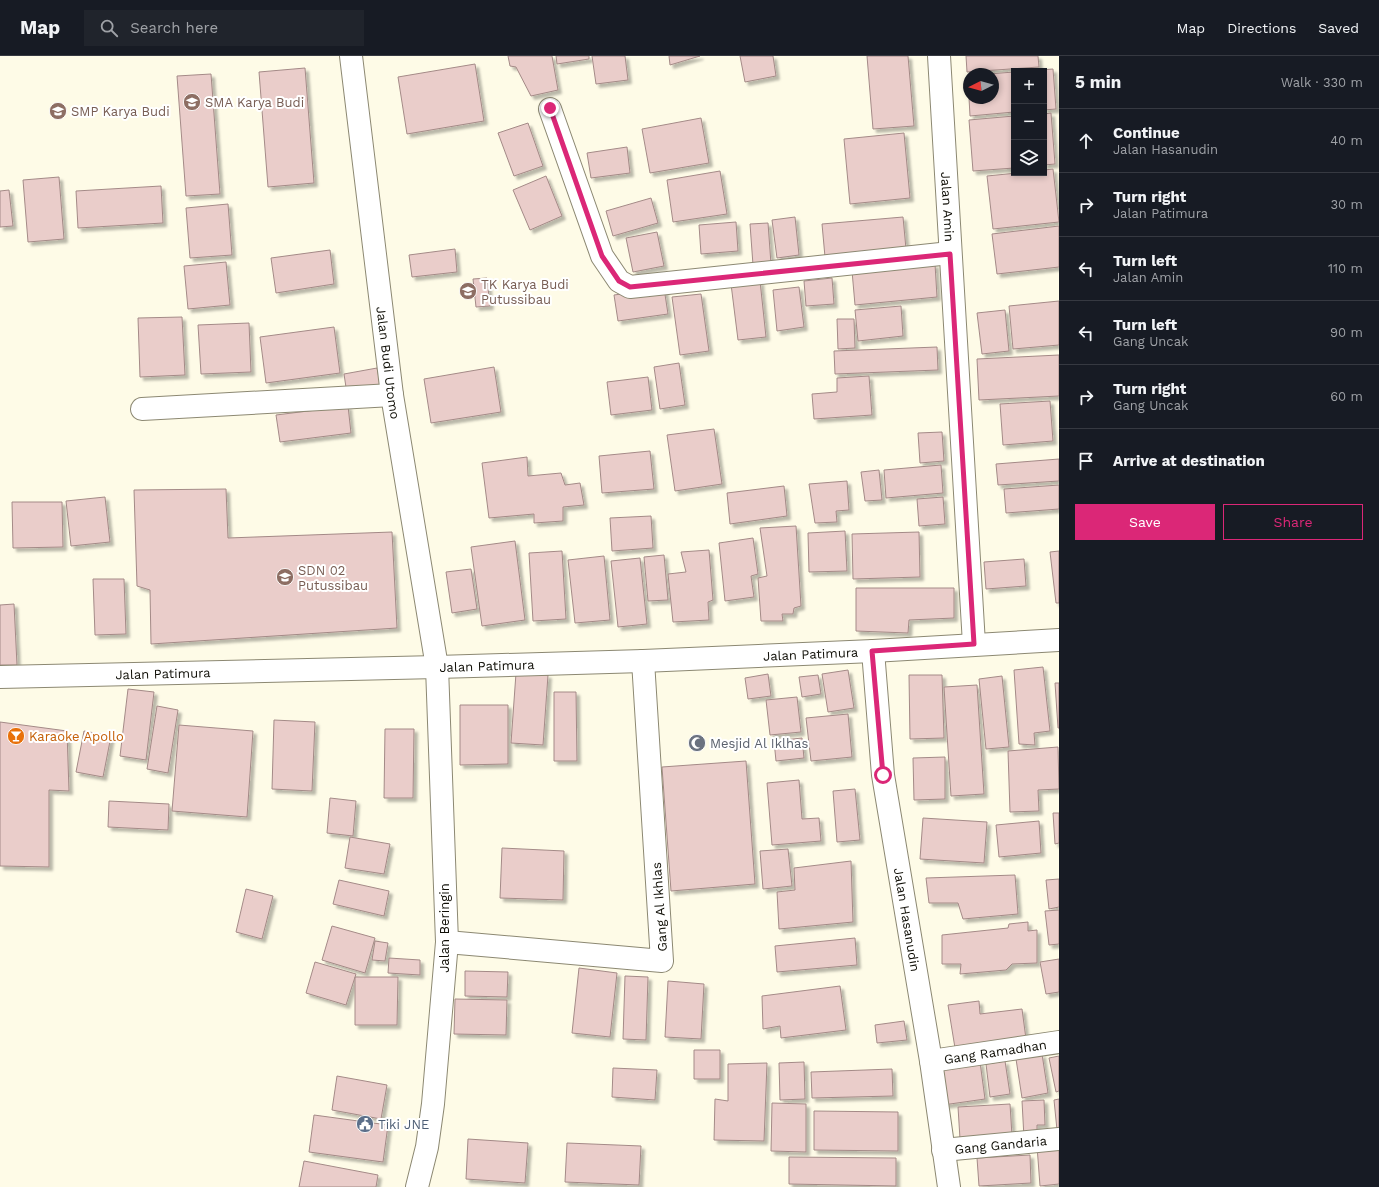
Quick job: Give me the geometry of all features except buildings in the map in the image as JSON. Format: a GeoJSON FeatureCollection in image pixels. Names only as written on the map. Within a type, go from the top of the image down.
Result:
{"type":"FeatureCollection","features":[{"type":"Feature","properties":{"kind":"street","name":"Jalan Budi Utomo"},"geometry":{"type":"LineString","coordinates":[[351,56],[392,395],[437,667]]}},
{"type":"Feature","properties":{"kind":"street","name":"Jalan Amin"},"geometry":{"type":"LineString","coordinates":[[939,56],[974,644]]}},
{"type":"Feature","properties":{"kind":"street"},"geometry":{"type":"LineString","coordinates":[[550,108],[602,256],[619,281],[630,287],[950,254]]}},
{"type":"Feature","properties":{"kind":"street"},"geometry":{"type":"LineString","coordinates":[[142,408],[392,395]]}},
{"type":"Feature","properties":{"kind":"street","name":"Jalan Patimura"},"geometry":{"type":"LineString","coordinates":[[0,677],[643,661],[872,651],[1059,640]]}},
{"type":"Feature","properties":{"kind":"street","name":"Jalan Hasanudin"},"geometry":{"type":"LineString","coordinates":[[872,651],[883,775],[931,1061],[949,1187]]}},
{"type":"Feature","properties":{"kind":"street","name":"Gang Al Ikhlas"},"geometry":{"type":"LineString","coordinates":[[447,942],[662,961],[643,661]]}},
{"type":"Feature","properties":{"kind":"street","name":"Jalan Beringin"},"geometry":{"type":"LineString","coordinates":[[417,1187],[427,1147],[433,1104],[447,942],[437,667]]}},
{"type":"Feature","properties":{"kind":"street","name":"Gang Ramadhan"},"geometry":{"type":"LineString","coordinates":[[931,1061],[1059,1042]]}},
{"type":"Feature","properties":{"kind":"street","name":"Gang Gandaria"},"geometry":{"type":"LineString","coordinates":[[943,1150],[1059,1139]]}},
{"type":"Feature","properties":{"kind":"place","name":"SMA Karya Budi"},"geometry":{"type":"Point","coordinates":[192,102]}},
{"type":"Feature","properties":{"kind":"place","name":"SMP Karya Budi"},"geometry":{"type":"Point","coordinates":[58,111]}},
{"type":"Feature","properties":{"kind":"place","name":"TK Karya Budi Putussibau"},"geometry":{"type":"Point","coordinates":[468,291]}},
{"type":"Feature","properties":{"kind":"place","name":"SDN 02 Putussibau"},"geometry":{"type":"Point","coordinates":[285,577]}},
{"type":"Feature","properties":{"kind":"place","name":"Karaoke Apollo"},"geometry":{"type":"Point","coordinates":[16,736]}},
{"type":"Feature","properties":{"kind":"place","name":"Mesjid Al Iklhas"},"geometry":{"type":"Point","coordinates":[697,743]}},
{"type":"Feature","properties":{"kind":"place","name":"Tiki JNE"},"geometry":{"type":"Point","coordinates":[365,1124]}},
{"type":"Feature","properties":{"kind":"route"},"geometry":{"type":"LineString","coordinates":[[550,108],[562,146],[602,256],[619,281],[630,287],[950,254],[974,644],[872,651],[883,775]]}}]}
